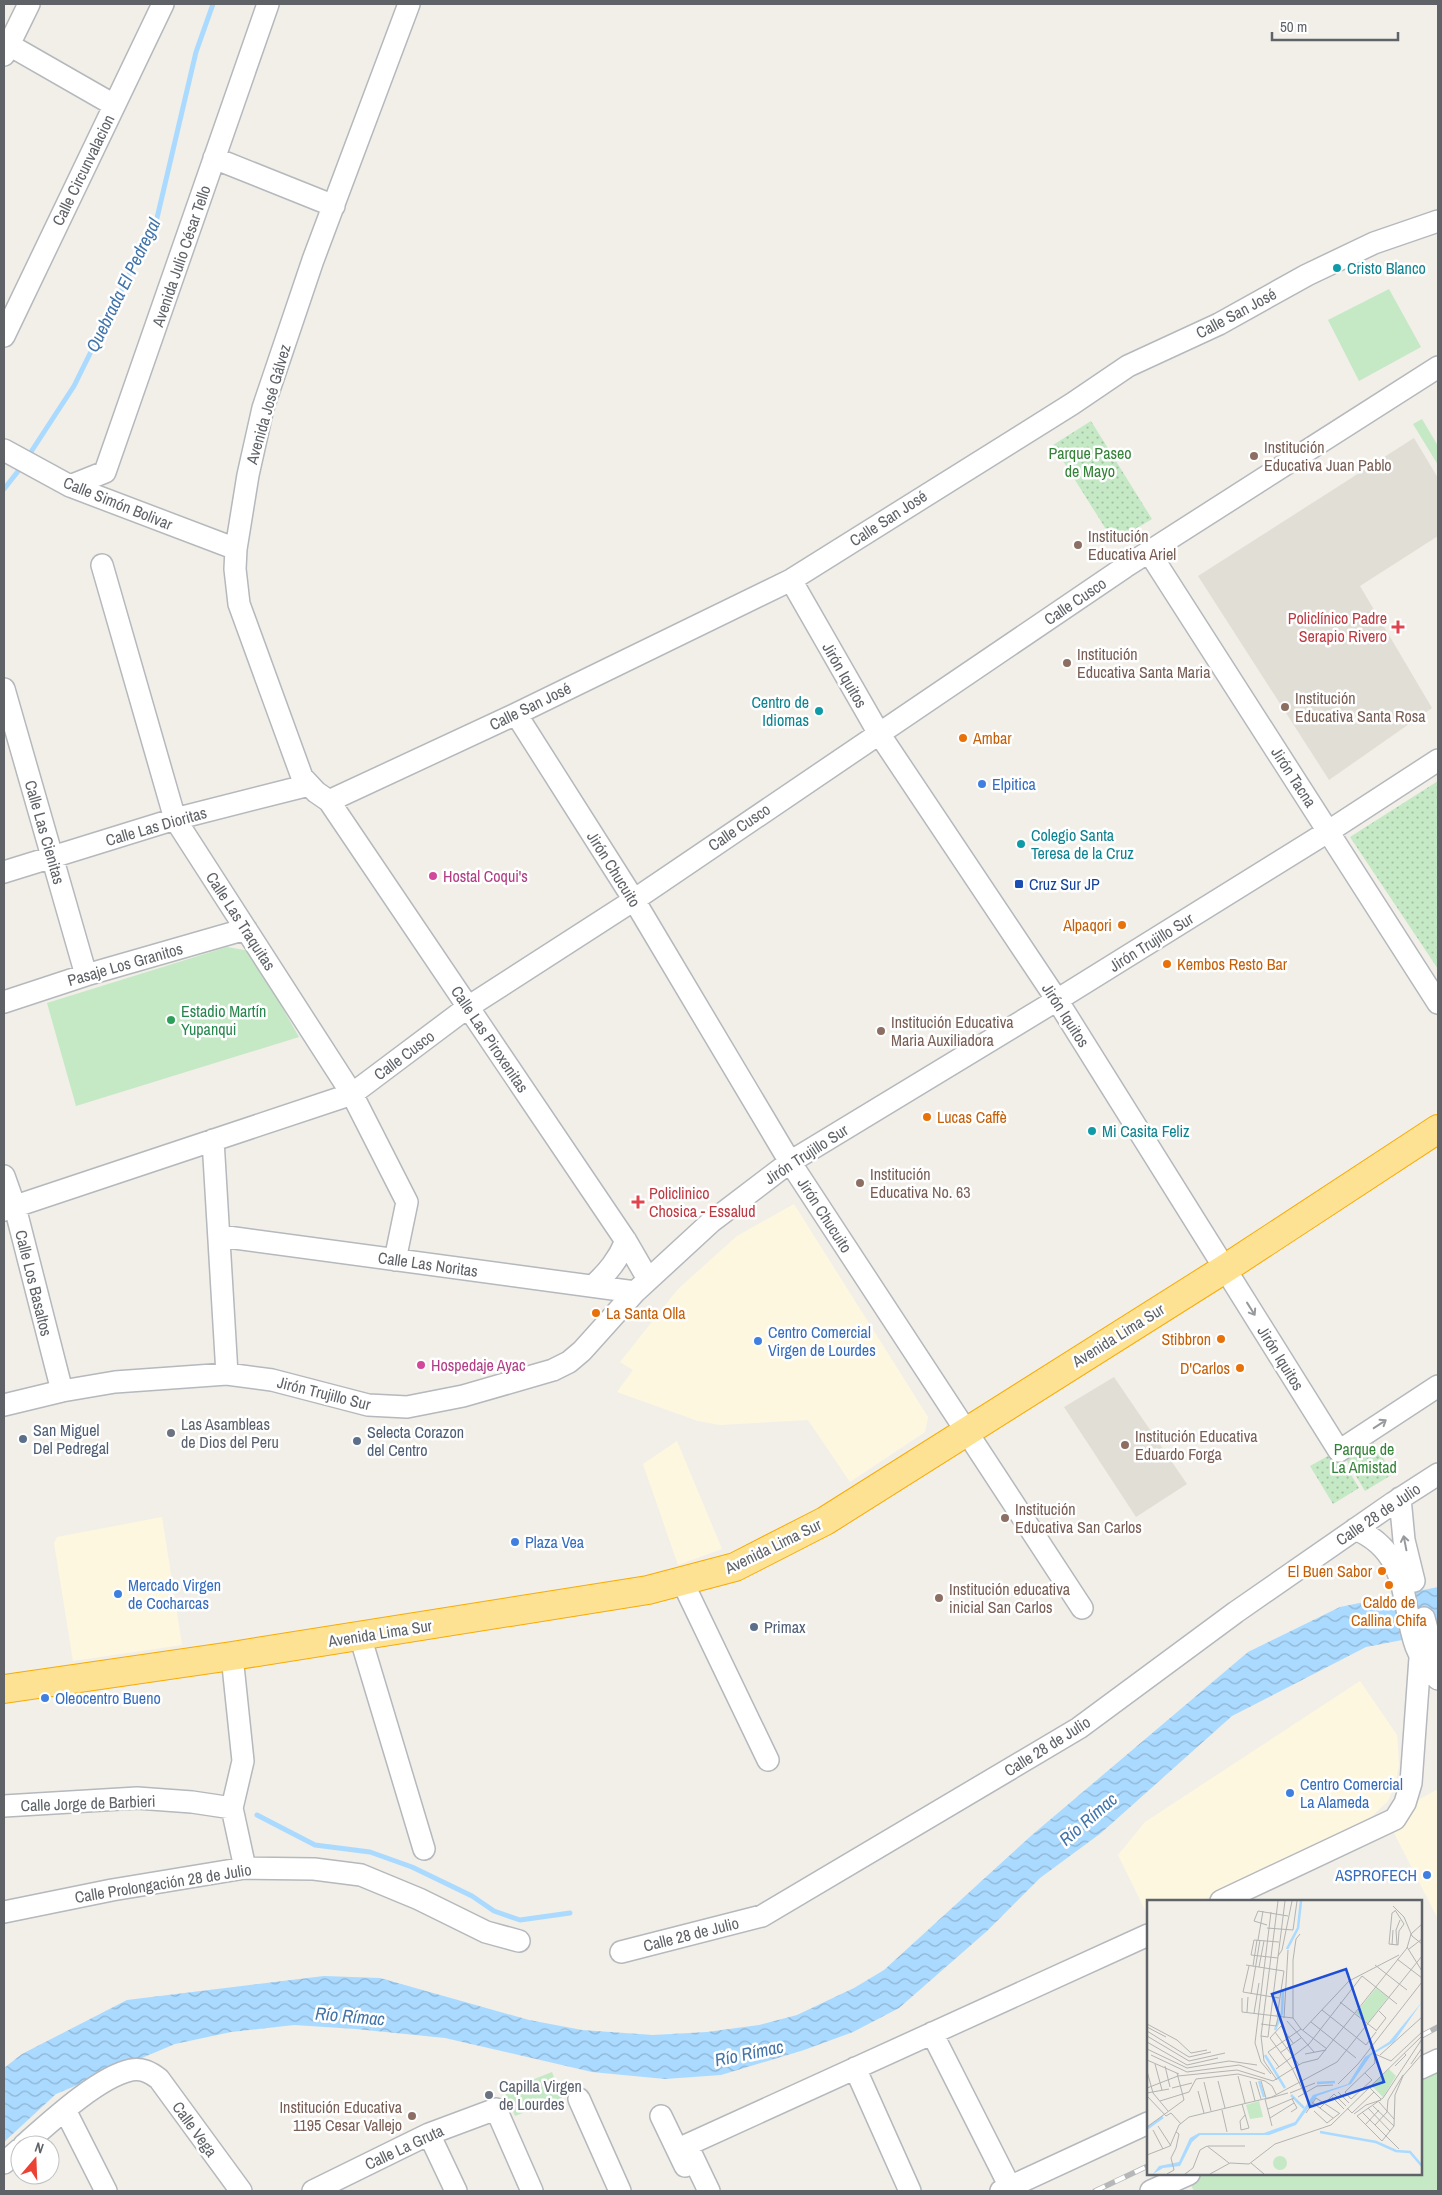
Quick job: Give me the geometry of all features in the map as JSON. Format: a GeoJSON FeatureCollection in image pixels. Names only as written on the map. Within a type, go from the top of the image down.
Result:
{"type":"FeatureCollection","features":[{"type":"Feature","properties":{"kind":"highway","name":"Avenida Lima Sur"},"geometry":{"type":"LineString","coordinates":[[4,1689],[232,1656],[648,1590],[735,1567],[825,1521],[1226,1268],[1438,1130]]}},
{"type":"Feature","properties":{"kind":"street"},"geometry":{"type":"LineString","coordinates":[[29,4],[5,47],[114,105]]}},
{"type":"Feature","properties":{"kind":"street","name":"Calle Circunvalacion"},"geometry":{"type":"LineString","coordinates":[[4,336],[163,4]]}},
{"type":"Feature","properties":{"kind":"street","name":"Avenida Julio César Tello"},"geometry":{"type":"LineString","coordinates":[[70,486],[105,472],[268,4]]}},
{"type":"Feature","properties":{"kind":"street","name":"Avenida José Gálvez"},"geometry":{"type":"LineString","coordinates":[[328,801],[308,785],[297,768],[239,604],[235,569],[236,549],[248,475],[263,408],[312,260],[409,4]]}},
{"type":"Feature","properties":{"kind":"street"},"geometry":{"type":"LineString","coordinates":[[214,158],[334,206]]}},
{"type":"Feature","properties":{"kind":"street","name":"Calle San José"},"geometry":{"type":"LineString","coordinates":[[328,801],[516,714],[791,580],[1072,404],[1128,366],[1219,324],[1307,275],[1374,243],[1438,221]]}},
{"type":"Feature","properties":{"kind":"street","name":"Calle Cusco"},"geometry":{"type":"LineString","coordinates":[[9,1209],[352,1094],[468,1007],[634,900],[878,732],[1149,552],[1438,367]]}},
{"type":"Feature","properties":{"kind":"street","name":"Calle Simón Bolivar"},"geometry":{"type":"LineString","coordinates":[[4,450],[70,486],[236,549]]}},
{"type":"Feature","properties":{"kind":"street","name":"Jirón Tacna"},"geometry":{"type":"LineString","coordinates":[[1149,552],[1438,1003]]}},
{"type":"Feature","properties":{"kind":"street","name":"Calle Las Traquitas"},"geometry":{"type":"LineString","coordinates":[[102,565],[175,819],[352,1094],[407,1202],[395,1260]]}},
{"type":"Feature","properties":{"kind":"street","name":"Jirón Iquitos"},"geometry":{"type":"LineString","coordinates":[[791,580],[878,732],[1057,1000],[1339,1451],[1438,1386]]}},
{"type":"Feature","properties":{"kind":"street","name":"Calle Las Cienitas"},"geometry":{"type":"LineString","coordinates":[[4,689],[86,975]]}},
{"type":"Feature","properties":{"kind":"street","name":"Jirón Chucuito"},"geometry":{"type":"LineString","coordinates":[[516,714],[634,900],[790,1162],[1082,1608]]}},
{"type":"Feature","properties":{"kind":"street","name":"Jirón Trujillo Sur"},"geometry":{"type":"LineString","coordinates":[[4,1405],[62,1391],[115,1382],[227,1374],[272,1380],[368,1405],[400,1407],[427,1404],[515,1382],[553,1370],[569,1362],[595,1338],[642,1286],[711,1222],[790,1162],[1057,1000],[1329,831],[1438,760]]}},
{"type":"Feature","properties":{"kind":"street","name":"Calle Las Dioritas"},"geometry":{"type":"LineString","coordinates":[[4,872],[175,819],[308,785]]}},
{"type":"Feature","properties":{"kind":"street","name":"Calle Las Piroxenitas"},"geometry":{"type":"LineString","coordinates":[[328,801],[626,1241],[642,1286]]}},
{"type":"Feature","properties":{"kind":"street","name":"Pasaje Los Granitos"},"geometry":{"type":"LineString","coordinates":[[4,1002],[86,975],[246,929]]}},
{"type":"Feature","properties":{"kind":"street"},"geometry":{"type":"LineString","coordinates":[[213,1140],[227,1374]]}},
{"type":"Feature","properties":{"kind":"street","name":"Calle Los Basaltos"},"geometry":{"type":"LineString","coordinates":[[4,1176],[9,1209],[62,1391]]}},
{"type":"Feature","properties":{"kind":"street","name":"Calle Las Noritas"},"geometry":{"type":"LineString","coordinates":[[220,1236],[593,1286],[642,1286]]}},
{"type":"Feature","properties":{"kind":"street"},"geometry":{"type":"LineString","coordinates":[[593,1286],[609,1272],[620,1256],[626,1241]]}},
{"type":"Feature","properties":{"kind":"street","name":"Calle 28 de Julio"},"geometry":{"type":"LineString","coordinates":[[621,1952],[762,1916],[1079,1728],[1236,1612],[1400,1498],[1438,1474]]}},
{"type":"Feature","properties":{"kind":"street"},"geometry":{"type":"LineString","coordinates":[[1400,1498],[1409,1587],[1426,1650],[1438,1679]]}},
{"type":"Feature","properties":{"kind":"street"},"geometry":{"type":"LineString","coordinates":[[1355,1529],[1374,1539],[1389,1553],[1409,1587]]}},
{"type":"Feature","properties":{"kind":"street"},"geometry":{"type":"LineString","coordinates":[[682,1581],[768,1760]]}},
{"type":"Feature","properties":{"kind":"street"},"geometry":{"type":"LineString","coordinates":[[360,1636],[424,1848]]}},
{"type":"Feature","properties":{"kind":"street"},"geometry":{"type":"LineString","coordinates":[[1223,1900],[1395,1819],[1405,1803],[1412,1783],[1426,1650]]}},
{"type":"Feature","properties":{"kind":"street"},"geometry":{"type":"LineString","coordinates":[[232,1656],[242,1761],[232,1808],[245,1868]]}},
{"type":"Feature","properties":{"kind":"street","name":"Calle Jorge de Barbieri"},"geometry":{"type":"LineString","coordinates":[[4,1806],[136,1798],[192,1802],[232,1808]]}},
{"type":"Feature","properties":{"kind":"street","name":"Calle Prolongación 28 de Julio"},"geometry":{"type":"LineString","coordinates":[[4,1912],[112,1890],[245,1868],[314,1869],[361,1875],[419,1899],[486,1932],[519,1941]]}},
{"type":"Feature","properties":{"kind":"street"},"geometry":{"type":"LineString","coordinates":[[709,2191],[687,2145],[1147,1935]]}},
{"type":"Feature","properties":{"kind":"street"},"geometry":{"type":"LineString","coordinates":[[932,2033],[1006,2189],[1147,2123]]}},
{"type":"Feature","properties":{"kind":"street"},"geometry":{"type":"LineString","coordinates":[[1422,2068],[1438,2060]]}},
{"type":"Feature","properties":{"kind":"street"},"geometry":{"type":"LineString","coordinates":[[855,2068],[910,2191]]}},
{"type":"Feature","properties":{"kind":"street","name":"Calle Vega"},"geometry":{"type":"LineString","coordinates":[[65,2110],[91,2090],[122,2073],[131,2070],[146,2071],[159,2079],[166,2087],[241,2191]]}},
{"type":"Feature","properties":{"kind":"street"},"geometry":{"type":"LineString","coordinates":[[579,2099],[620,2191]]}},
{"type":"Feature","properties":{"kind":"street","name":"Calle La Gruta"},"geometry":{"type":"LineString","coordinates":[[313,2191],[429,2134],[496,2108],[532,2191]]}},
{"type":"Feature","properties":{"kind":"street"},"geometry":{"type":"LineString","coordinates":[[36,2135],[65,2110],[106,2191]]}},
{"type":"Feature","properties":{"kind":"street"},"geometry":{"type":"LineString","coordinates":[[662,2116],[697,2191]]}},
{"type":"Feature","properties":{"kind":"street"},"geometry":{"type":"LineString","coordinates":[[429,2134],[456,2191]]}},
{"type":"Feature","properties":{"kind":"street"},"geometry":{"type":"LineString","coordinates":[[1151,2191],[1187,2175]]}},
{"type":"Feature","properties":{"kind":"shaded area"},"geometry":{"type":"Polygon","coordinates":[[[1414,438],[1438,478],[1438,536],[1360,586],[1432,708],[1329,780],[1198,576],[1414,438]]]}},
{"type":"Feature","properties":{"kind":"shaded area","name":"Centro Comercial Virgen de Lourdes"},"geometry":{"type":"Polygon","coordinates":[[[794,1204],[928,1417],[925,1432],[850,1482],[808,1420],[720,1425],[698,1421],[617,1392],[633,1370],[620,1362],[678,1289],[737,1236],[794,1204]]]}},
{"type":"Feature","properties":{"kind":"shaded area","name":"Institución Educativa Eduardo Forga"},"geometry":{"type":"Polygon","coordinates":[[[1114,1377],[1187,1484],[1136,1517],[1064,1407],[1114,1377]]]}},
{"type":"Feature","properties":{"kind":"shaded area"},"geometry":{"type":"Polygon","coordinates":[[[677,1441],[722,1549],[678,1565],[643,1464],[677,1441]]]}},
{"type":"Feature","properties":{"kind":"shaded area","name":"Mercado Virgen de Cocharcas"},"geometry":{"type":"Polygon","coordinates":[[[162,1517],[182,1645],[73,1661],[54,1543],[57,1537],[162,1517]]]}},
{"type":"Feature","properties":{"kind":"shaded area","name":"Centro Comercial La Alameda"},"geometry":{"type":"Polygon","coordinates":[[[1360,1681],[1397,1735],[1399,1765],[1395,1785],[1388,1801],[1371,1817],[1204,1900],[1147,1900],[1147,1914],[1118,1855],[1145,1822],[1360,1681]]]}},
{"type":"Feature","properties":{"kind":"shaded area","name":"ASPROFECH"},"geometry":{"type":"Polygon","coordinates":[[[1438,1789],[1438,1919],[1393,1831],[1411,1804],[1438,1789]]]}},
{"type":"Feature","properties":{"kind":"green space"},"geometry":{"type":"Polygon","coordinates":[[[1389,289],[1421,347],[1359,381],[1328,320],[1389,289]]]}},
{"type":"Feature","properties":{"kind":"green space"},"geometry":{"type":"Polygon","coordinates":[[[1422,419],[1438,446],[1438,465],[1413,424],[1422,419]]]}},
{"type":"Feature","properties":{"kind":"green space","name":"Parque Paseo de Mayo"},"geometry":{"type":"Polygon","coordinates":[[[1091,421],[1152,519],[1114,542],[1053,445],[1091,421]]]}},
{"type":"Feature","properties":{"kind":"green space"},"geometry":{"type":"Polygon","coordinates":[[[1438,781],[1438,969],[1350,837],[1438,781]]]}},
{"type":"Feature","properties":{"kind":"green space","name":"Estadio Martín Yupanqui"},"geometry":{"type":"Polygon","coordinates":[[[227,947],[250,951],[299,1037],[76,1106],[47,1003],[227,947]]]}},
{"type":"Feature","properties":{"kind":"green space","name":"Parque de La Amistad"},"geometry":{"type":"Polygon","coordinates":[[[1368,1434],[1393,1474],[1365,1491],[1341,1451],[1368,1434]]]}},
{"type":"Feature","properties":{"kind":"green space","name":"Parque de La Amistad"},"geometry":{"type":"Polygon","coordinates":[[[1337,1451],[1359,1488],[1333,1504],[1310,1466],[1337,1451]]]}},
{"type":"Feature","properties":{"kind":"green space"},"geometry":{"type":"Polygon","coordinates":[[[1438,2066],[1438,2191],[1194,2191],[1188,2180],[1200,2175],[1422,2175],[1422,2074],[1438,2066]]]}},
{"type":"Feature","properties":{"kind":"green space"},"geometry":{"type":"Polygon","coordinates":[[[552,2072],[562,2098],[515,2116],[504,2091],[552,2072]]]}},
{"type":"Feature","properties":{"kind":"water","name":"Río Rímac"},"geometry":{"type":"Polygon","coordinates":[[[1438,1587],[1438,1633],[1366,1647],[1232,1716],[1101,1833],[1040,1878],[987,1931],[899,2008],[853,2032],[804,2050],[721,2075],[665,2079],[592,2072],[445,2038],[294,2025],[231,2032],[175,2044],[56,2094],[4,2142],[4,2068],[22,2054],[127,2000],[324,1976],[380,1978],[529,2020],[582,2030],[653,2035],[707,2032],[759,2025],[797,2015],[854,1988],[884,1970],[1032,1835],[1248,1652],[1340,1607],[1438,1587]]]}},
{"type":"Feature","properties":{"kind":"waterway","name":"Quebrada El Pedregal"},"geometry":{"type":"LineString","coordinates":[[27,458],[74,386],[157,218],[196,52],[213,4]]}},
{"type":"Feature","properties":{"kind":"waterway","name":"Quebrada El Pedregal"},"geometry":{"type":"LineString","coordinates":[[4,489],[23,465]]}},
{"type":"Feature","properties":{"kind":"waterway"},"geometry":{"type":"LineString","coordinates":[[257,1815],[315,1845],[370,1852],[412,1867],[472,1896],[494,1911],[520,1920],[570,1913]]}},
{"type":"Feature","properties":{"kind":"railway"},"geometry":{"type":"LineString","coordinates":[[1422,2035],[1438,2027]]}},
{"type":"Feature","properties":{"kind":"railway"},"geometry":{"type":"LineString","coordinates":[[1095,2191],[1147,2166]]}},
{"type":"Feature","properties":{"kind":"place","name":"Cristo Blanco"},"geometry":{"type":"Point","coordinates":[1337,268]}},
{"type":"Feature","properties":{"kind":"place","name":"Institución Educativa Juan Pablo"},"geometry":{"type":"Point","coordinates":[1254,456]}},
{"type":"Feature","properties":{"kind":"place","name":"Institución Educativa Ariel"},"geometry":{"type":"Point","coordinates":[1078,545]}},
{"type":"Feature","properties":{"kind":"place","name":"Policlínico Padre Serapio Rivero"},"geometry":{"type":"Point","coordinates":[1398,627]}},
{"type":"Feature","properties":{"kind":"place","name":"Institución Educativa Santa Maria"},"geometry":{"type":"Point","coordinates":[1067,663]}},
{"type":"Feature","properties":{"kind":"place","name":"Institución Educativa Santa Rosa"},"geometry":{"type":"Point","coordinates":[1285,707]}},
{"type":"Feature","properties":{"kind":"place","name":"Centro de Idiomas"},"geometry":{"type":"Point","coordinates":[819,711]}},
{"type":"Feature","properties":{"kind":"place","name":"Ambar"},"geometry":{"type":"Point","coordinates":[963,738]}},
{"type":"Feature","properties":{"kind":"place","name":"Elpitica"},"geometry":{"type":"Point","coordinates":[982,784]}},
{"type":"Feature","properties":{"kind":"place","name":"Colegio Santa Teresa de la Cruz"},"geometry":{"type":"Point","coordinates":[1021,844]}},
{"type":"Feature","properties":{"kind":"place","name":"Hostal Coqui's"},"geometry":{"type":"Point","coordinates":[433,876]}},
{"type":"Feature","properties":{"kind":"place","name":"Cruz Sur JP"},"geometry":{"type":"Point","coordinates":[1019,884]}},
{"type":"Feature","properties":{"kind":"place","name":"Alpaqori"},"geometry":{"type":"Point","coordinates":[1122,925]}},
{"type":"Feature","properties":{"kind":"place","name":"Kembos Resto Bar"},"geometry":{"type":"Point","coordinates":[1167,964]}},
{"type":"Feature","properties":{"kind":"place","name":"Estadio Martín Yupanqui"},"geometry":{"type":"Point","coordinates":[171,1020]}},
{"type":"Feature","properties":{"kind":"place","name":"Institución Educativa Maria Auxiliadora"},"geometry":{"type":"Point","coordinates":[881,1031]}},
{"type":"Feature","properties":{"kind":"place","name":"Lucas Caffè"},"geometry":{"type":"Point","coordinates":[927,1117]}},
{"type":"Feature","properties":{"kind":"place","name":"Mi Casita Feliz"},"geometry":{"type":"Point","coordinates":[1092,1131]}},
{"type":"Feature","properties":{"kind":"place","name":"Institución Educativa No. 63"},"geometry":{"type":"Point","coordinates":[860,1183]}},
{"type":"Feature","properties":{"kind":"place","name":"Policlinico Chosica - Essalud"},"geometry":{"type":"Point","coordinates":[638,1202]}},
{"type":"Feature","properties":{"kind":"place","name":"La Santa Olla"},"geometry":{"type":"Point","coordinates":[596,1313]}},
{"type":"Feature","properties":{"kind":"place","name":"Stibbron"},"geometry":{"type":"Point","coordinates":[1221,1339]}},
{"type":"Feature","properties":{"kind":"place","name":"Centro Comercial Virgen de Lourdes"},"geometry":{"type":"Point","coordinates":[758,1341]}},
{"type":"Feature","properties":{"kind":"place","name":"Hospedaje Ayac"},"geometry":{"type":"Point","coordinates":[421,1365]}},
{"type":"Feature","properties":{"kind":"place","name":"D'Carlos"},"geometry":{"type":"Point","coordinates":[1240,1368]}},
{"type":"Feature","properties":{"kind":"place","name":"Las Asambleas de Dios del Peru"},"geometry":{"type":"Point","coordinates":[171,1433]}},
{"type":"Feature","properties":{"kind":"place","name":"San Miguel Del Pedregal"},"geometry":{"type":"Point","coordinates":[23,1439]}},
{"type":"Feature","properties":{"kind":"place","name":"Selecta Corazon del Centro"},"geometry":{"type":"Point","coordinates":[357,1441]}},
{"type":"Feature","properties":{"kind":"place","name":"Institución Educativa Eduardo Forga"},"geometry":{"type":"Point","coordinates":[1125,1445]}},
{"type":"Feature","properties":{"kind":"place","name":"Institución Educativa San Carlos"},"geometry":{"type":"Point","coordinates":[1005,1518]}},
{"type":"Feature","properties":{"kind":"place","name":"Plaza Vea"},"geometry":{"type":"Point","coordinates":[515,1542]}},
{"type":"Feature","properties":{"kind":"place","name":"El Buen Sabor"},"geometry":{"type":"Point","coordinates":[1382,1571]}},
{"type":"Feature","properties":{"kind":"place","name":"Caldo de Callina Chifa"},"geometry":{"type":"Point","coordinates":[1389,1585]}},
{"type":"Feature","properties":{"kind":"place","name":"Mercado Virgen de Cocharcas"},"geometry":{"type":"Point","coordinates":[118,1594]}},
{"type":"Feature","properties":{"kind":"place","name":"Institución educativa inicial San Carlos"},"geometry":{"type":"Point","coordinates":[939,1598]}},
{"type":"Feature","properties":{"kind":"place","name":"Primax"},"geometry":{"type":"Point","coordinates":[754,1627]}},
{"type":"Feature","properties":{"kind":"place","name":"Oleocentro Bueno"},"geometry":{"type":"Point","coordinates":[45,1698]}},
{"type":"Feature","properties":{"kind":"place","name":"Centro Comercial La Alameda"},"geometry":{"type":"Point","coordinates":[1290,1793]}},
{"type":"Feature","properties":{"kind":"place","name":"ASPROFECH"},"geometry":{"type":"Point","coordinates":[1427,1875]}},
{"type":"Feature","properties":{"kind":"place","name":"Capilla Virgen de Lourdes"},"geometry":{"type":"Point","coordinates":[489,2095]}},
{"type":"Feature","properties":{"kind":"place","name":"Institución Educativa 1195 Cesar Vallejo"},"geometry":{"type":"Point","coordinates":[412,2116]}}]}
